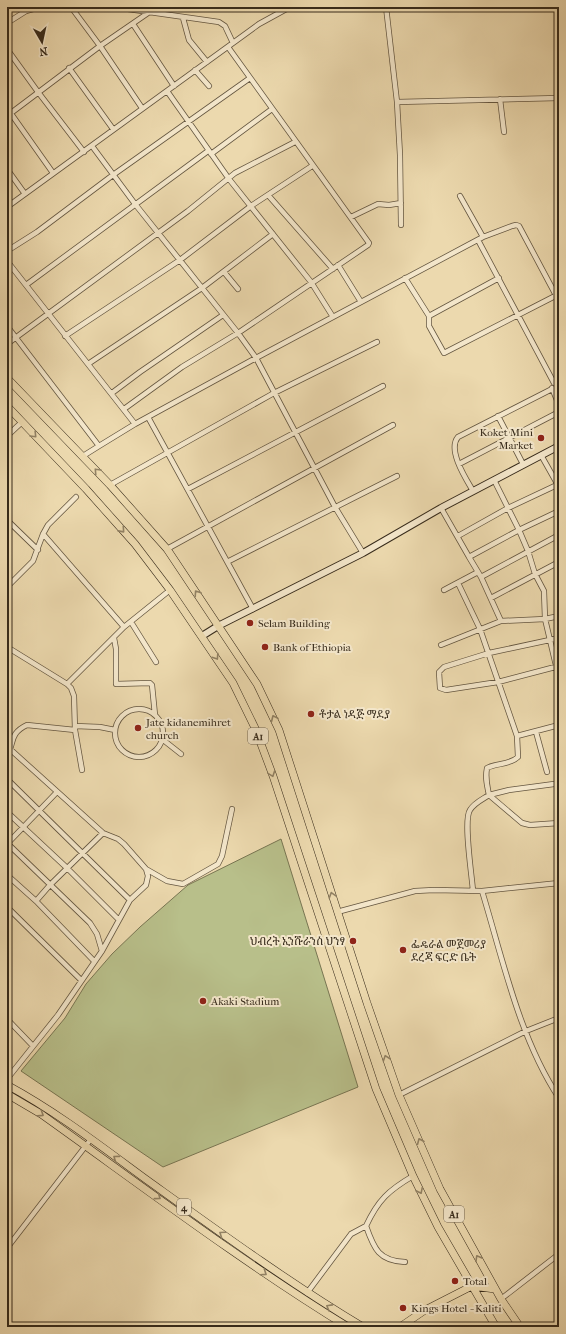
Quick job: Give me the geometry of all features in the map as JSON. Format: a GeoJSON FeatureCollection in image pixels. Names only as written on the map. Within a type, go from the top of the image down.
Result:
{"type":"FeatureCollection","features":[{"type":"Feature","properties":{"kind":"main road","name":"A1"},"geometry":{"type":"LineString","coordinates":[[7,378],[83,456],[167,549],[257,684],[279,730],[337,912],[399,1095],[440,1188],[495,1289],[520,1327]]}},
{"type":"Feature","properties":{"kind":"main road","name":"A1"},"geometry":{"type":"LineString","coordinates":[[7,406],[86,489],[135,544],[170,590],[232,683],[255,728],[273,776],[376,1089],[413,1176],[438,1227],[496,1327]]}},
{"type":"Feature","properties":{"kind":"main road","name":"4"},"geometry":{"type":"LineString","coordinates":[[7,1085],[45,1107],[306,1293],[363,1327]]}},
{"type":"Feature","properties":{"kind":"main road"},"geometry":{"type":"LineString","coordinates":[[7,1094],[41,1114],[247,1261],[348,1327]]}},
{"type":"Feature","properties":{"kind":"main road"},"geometry":{"type":"LineString","coordinates":[[400,1327],[425,1310],[472,1286],[495,1289]]}},
{"type":"Feature","properties":{"kind":"street"},"geometry":{"type":"LineString","coordinates":[[7,23],[26,11],[40,7]]}},
{"type":"Feature","properties":{"kind":"street"},"geometry":{"type":"LineString","coordinates":[[71,7],[100,46],[142,108]]}},
{"type":"Feature","properties":{"kind":"street"},"geometry":{"type":"LineString","coordinates":[[114,7],[222,23],[232,43]]}},
{"type":"Feature","properties":{"kind":"street"},"geometry":{"type":"LineString","coordinates":[[7,208],[232,43],[259,24],[290,7]]}},
{"type":"Feature","properties":{"kind":"street"},"geometry":{"type":"LineString","coordinates":[[386,7],[397,102],[400,155],[401,225]]}},
{"type":"Feature","properties":{"kind":"street"},"geometry":{"type":"LineString","coordinates":[[9,115],[69,68],[148,13]]}},
{"type":"Feature","properties":{"kind":"street"},"geometry":{"type":"LineString","coordinates":[[183,18],[189,40],[207,62]]}},
{"type":"Feature","properties":{"kind":"street"},"geometry":{"type":"LineString","coordinates":[[133,24],[174,86]]}},
{"type":"Feature","properties":{"kind":"street"},"geometry":{"type":"LineString","coordinates":[[124,409],[182,367],[238,333],[311,282],[368,246],[369,243],[312,166],[228,47]]}},
{"type":"Feature","properties":{"kind":"street"},"geometry":{"type":"LineString","coordinates":[[7,49],[84,152]]}},
{"type":"Feature","properties":{"kind":"street"},"geometry":{"type":"LineString","coordinates":[[69,68],[113,129]]}},
{"type":"Feature","properties":{"kind":"street"},"geometry":{"type":"LineString","coordinates":[[196,70],[208,86]]}},
{"type":"Feature","properties":{"kind":"street"},"geometry":{"type":"LineString","coordinates":[[7,251],[37,232],[113,175],[250,78]]}},
{"type":"Feature","properties":{"kind":"street"},"geometry":{"type":"LineString","coordinates":[[167,91],[188,123],[229,178],[311,282],[333,317]]}},
{"type":"Feature","properties":{"kind":"street"},"geometry":{"type":"LineString","coordinates":[[397,102],[559,98]]}},
{"type":"Feature","properties":{"kind":"street"},"geometry":{"type":"LineString","coordinates":[[500,99],[504,132]]}},
{"type":"Feature","properties":{"kind":"street"},"geometry":{"type":"LineString","coordinates":[[7,108],[9,115],[53,173]]}},
{"type":"Feature","properties":{"kind":"street"},"geometry":{"type":"LineString","coordinates":[[26,285],[135,204],[272,109]]}},
{"type":"Feature","properties":{"kind":"street"},"geometry":{"type":"LineString","coordinates":[[7,344],[158,233],[235,173],[295,142]]}},
{"type":"Feature","properties":{"kind":"street"},"geometry":{"type":"LineString","coordinates":[[92,146],[135,204],[238,333],[256,358],[335,507],[362,553]]}},
{"type":"Feature","properties":{"kind":"street"},"geometry":{"type":"LineString","coordinates":[[65,336],[180,260],[251,206],[312,166]]}},
{"type":"Feature","properties":{"kind":"street"},"geometry":{"type":"LineString","coordinates":[[7,169],[25,194]]}},
{"type":"Feature","properties":{"kind":"street"},"geometry":{"type":"LineString","coordinates":[[268,195],[333,269]]}},
{"type":"Feature","properties":{"kind":"street"},"geometry":{"type":"LineString","coordinates":[[460,196],[499,278],[557,382],[552,389],[498,416],[455,441],[454,449],[459,464],[473,491]]}},
{"type":"Feature","properties":{"kind":"street"},"geometry":{"type":"LineString","coordinates":[[351,217],[378,204],[389,205],[401,203]]}},
{"type":"Feature","properties":{"kind":"street"},"geometry":{"type":"LineString","coordinates":[[83,456],[135,424],[405,278],[480,239],[516,224],[519,226],[557,294],[559,301]]}},
{"type":"Feature","properties":{"kind":"street"},"geometry":{"type":"LineString","coordinates":[[88,364],[202,288],[273,234]]}},
{"type":"Feature","properties":{"kind":"street"},"geometry":{"type":"LineString","coordinates":[[7,261],[135,424]]}},
{"type":"Feature","properties":{"kind":"street"},"geometry":{"type":"LineString","coordinates":[[338,265],[361,302]]}},
{"type":"Feature","properties":{"kind":"street"},"geometry":{"type":"LineString","coordinates":[[224,272],[238,290]]}},
{"type":"Feature","properties":{"kind":"street"},"geometry":{"type":"LineString","coordinates":[[405,278],[429,316],[429,326],[444,354],[557,294]]}},
{"type":"Feature","properties":{"kind":"street"},"geometry":{"type":"LineString","coordinates":[[429,316],[499,278]]}},
{"type":"Feature","properties":{"kind":"street"},"geometry":{"type":"LineString","coordinates":[[112,393],[223,315]]}},
{"type":"Feature","properties":{"kind":"street"},"geometry":{"type":"LineString","coordinates":[[7,326],[99,446]]}},
{"type":"Feature","properties":{"kind":"street"},"geometry":{"type":"LineString","coordinates":[[110,485],[274,393],[377,342]]}},
{"type":"Feature","properties":{"kind":"street"},"geometry":{"type":"LineString","coordinates":[[188,489],[383,386]]}},
{"type":"Feature","properties":{"kind":"street"},"geometry":{"type":"LineString","coordinates":[[552,389],[559,404]]}},
{"type":"Feature","properties":{"kind":"street"},"geometry":{"type":"LineString","coordinates":[[459,464],[559,412]]}},
{"type":"Feature","properties":{"kind":"street"},"geometry":{"type":"LineString","coordinates":[[498,416],[523,464]]}},
{"type":"Feature","properties":{"kind":"street"},"geometry":{"type":"LineString","coordinates":[[148,417],[229,562],[253,609]]}},
{"type":"Feature","properties":{"kind":"street"},"geometry":{"type":"LineString","coordinates":[[7,436],[22,422]]}},
{"type":"Feature","properties":{"kind":"street"},"geometry":{"type":"LineString","coordinates":[[167,549],[393,425]]}},
{"type":"Feature","properties":{"kind":"street"},"geometry":{"type":"LineString","coordinates":[[202,636],[218,626],[362,553],[441,508],[559,446]]}},
{"type":"Feature","properties":{"kind":"street"},"geometry":{"type":"LineString","coordinates":[[458,536],[508,508],[559,486],[541,455]]}},
{"type":"Feature","properties":{"kind":"street"},"geometry":{"type":"LineString","coordinates":[[229,562],[396,476]]}},
{"type":"Feature","properties":{"kind":"street"},"geometry":{"type":"LineString","coordinates":[[494,480],[519,530],[528,551],[535,574],[544,591],[545,619],[558,666],[559,695]]}},
{"type":"Feature","properties":{"kind":"street"},"geometry":{"type":"LineString","coordinates":[[7,587],[33,561],[48,525],[76,497]]}},
{"type":"Feature","properties":{"kind":"street"},"geometry":{"type":"LineString","coordinates":[[441,508],[479,575],[501,621]]}},
{"type":"Feature","properties":{"kind":"street"},"geometry":{"type":"LineString","coordinates":[[469,557],[519,530],[559,511]]}},
{"type":"Feature","properties":{"kind":"street"},"geometry":{"type":"LineString","coordinates":[[7,520],[38,550]]}},
{"type":"Feature","properties":{"kind":"street"},"geometry":{"type":"LineString","coordinates":[[43,534],[124,627]]}},
{"type":"Feature","properties":{"kind":"street"},"geometry":{"type":"LineString","coordinates":[[444,590],[479,575],[559,535]]}},
{"type":"Feature","properties":{"kind":"street"},"geometry":{"type":"LineString","coordinates":[[491,598],[559,562]]}},
{"type":"Feature","properties":{"kind":"street"},"geometry":{"type":"LineString","coordinates":[[458,583],[480,629],[517,736],[518,757],[514,761],[487,768],[485,781],[490,795],[522,823],[530,825],[559,823]]}},
{"type":"Feature","properties":{"kind":"street"},"geometry":{"type":"LineString","coordinates":[[67,684],[124,627],[170,590]]}},
{"type":"Feature","properties":{"kind":"street"},"geometry":{"type":"LineString","coordinates":[[441,645],[501,621],[545,619],[559,616]]}},
{"type":"Feature","properties":{"kind":"street"},"geometry":{"type":"LineString","coordinates":[[131,622],[156,662]]}},
{"type":"Feature","properties":{"kind":"street"},"geometry":{"type":"LineString","coordinates":[[114,638],[116,649],[116,684],[150,683],[152,685],[155,715]]}},
{"type":"Feature","properties":{"kind":"street"},"geometry":{"type":"LineString","coordinates":[[558,666],[498,682],[446,690],[440,688],[441,669],[489,653],[559,638]]}},
{"type":"Feature","properties":{"kind":"street"},"geometry":{"type":"LineString","coordinates":[[7,647],[67,684],[71,688],[74,696],[75,728],[82,770]]}},
{"type":"Feature","properties":{"kind":"street"},"geometry":{"type":"LineString","coordinates":[[130,710],[148,710],[155,715],[163,730],[162,739],[158,747],[151,753],[143,756],[134,756],[126,753],[120,747],[116,739],[115,730],[117,722],[130,710]]}},
{"type":"Feature","properties":{"kind":"street"},"geometry":{"type":"LineString","coordinates":[[7,755],[11,750],[11,740],[18,731],[27,725],[75,728],[100,727],[115,730]]}},
{"type":"Feature","properties":{"kind":"street"},"geometry":{"type":"LineString","coordinates":[[517,736],[559,725]]}},
{"type":"Feature","properties":{"kind":"street"},"geometry":{"type":"LineString","coordinates":[[536,732],[547,772]]}},
{"type":"Feature","properties":{"kind":"street"},"geometry":{"type":"LineString","coordinates":[[7,736],[11,740]]}},
{"type":"Feature","properties":{"kind":"street"},"geometry":{"type":"LineString","coordinates":[[162,739],[181,754]]}},
{"type":"Feature","properties":{"kind":"street"},"geometry":{"type":"LineString","coordinates":[[7,1078],[58,1015],[102,951],[130,900],[146,885],[148,876],[146,870],[124,844],[118,839],[102,833],[11,750]]}},
{"type":"Feature","properties":{"kind":"street"},"geometry":{"type":"LineString","coordinates":[[7,779],[83,852],[130,900]]}},
{"type":"Feature","properties":{"kind":"street"},"geometry":{"type":"LineString","coordinates":[[473,891],[468,815],[476,804],[490,795],[509,790],[554,784]]}},
{"type":"Feature","properties":{"kind":"street"},"geometry":{"type":"LineString","coordinates":[[57,792],[7,843],[90,922],[97,934],[102,951]]}},
{"type":"Feature","properties":{"kind":"street"},"geometry":{"type":"LineString","coordinates":[[146,870],[168,881],[183,884],[218,864],[222,856],[232,809]]}},
{"type":"Feature","properties":{"kind":"street"},"geometry":{"type":"LineString","coordinates":[[7,812],[67,868],[119,920]]}},
{"type":"Feature","properties":{"kind":"street"},"geometry":{"type":"LineString","coordinates":[[36,901],[102,833]]}},
{"type":"Feature","properties":{"kind":"street"},"geometry":{"type":"LineString","coordinates":[[7,875],[36,901],[94,961]]}},
{"type":"Feature","properties":{"kind":"street"},"geometry":{"type":"LineString","coordinates":[[337,912],[415,891],[482,891],[559,883]]}},
{"type":"Feature","properties":{"kind":"street"},"geometry":{"type":"LineString","coordinates":[[482,891],[526,1031],[547,1078],[559,1098]]}},
{"type":"Feature","properties":{"kind":"street"},"geometry":{"type":"LineString","coordinates":[[7,908],[82,980]]}},
{"type":"Feature","properties":{"kind":"street"},"geometry":{"type":"LineString","coordinates":[[399,1095],[526,1031],[559,1018]]}},
{"type":"Feature","properties":{"kind":"street"},"geometry":{"type":"LineString","coordinates":[[7,1019],[33,1046]]}},
{"type":"Feature","properties":{"kind":"street"},"geometry":{"type":"LineString","coordinates":[[7,1248],[91,1139]]}},
{"type":"Feature","properties":{"kind":"street"},"geometry":{"type":"LineString","coordinates":[[306,1293],[351,1234],[366,1226],[375,1209],[392,1188],[413,1176]]}},
{"type":"Feature","properties":{"kind":"street"},"geometry":{"type":"LineString","coordinates":[[366,1226],[378,1251],[385,1258],[395,1262],[405,1262]]}},
{"type":"Feature","properties":{"kind":"street"},"geometry":{"type":"LineString","coordinates":[[501,1299],[559,1254]]}},
{"type":"Feature","properties":{"kind":"green space","name":"Akaki Stadium"},"geometry":{"type":"Polygon","coordinates":[[[281,839],[358,1087],[163,1167],[21,1071],[65,1018],[86,984],[112,954],[140,927],[188,885],[281,839]]]}},
{"type":"Feature","properties":{"kind":"place","name":"Koket Mini Market"},"geometry":{"type":"Point","coordinates":[541,438]}},
{"type":"Feature","properties":{"kind":"place","name":"Selam Building"},"geometry":{"type":"Point","coordinates":[250,623]}},
{"type":"Feature","properties":{"kind":"place","name":"Bank of Ethiopia"},"geometry":{"type":"Point","coordinates":[265,647]}},
{"type":"Feature","properties":{"kind":"place","name":"ቶታል ነዳጅ ማደያ"},"geometry":{"type":"Point","coordinates":[311,714]}},
{"type":"Feature","properties":{"kind":"place","name":"Jate kidanemihret church"},"geometry":{"type":"Point","coordinates":[138,728]}},
{"type":"Feature","properties":{"kind":"place","name":"ህብረት ኢንሹራንስ ህንፃ"},"geometry":{"type":"Point","coordinates":[353,941]}},
{"type":"Feature","properties":{"kind":"place","name":"ፌዴራል መጀመሪያ ደረጃ ፍርድ ቤት"},"geometry":{"type":"Point","coordinates":[403,950]}},
{"type":"Feature","properties":{"kind":"place","name":"Akaki Stadium"},"geometry":{"type":"Point","coordinates":[203,1001]}},
{"type":"Feature","properties":{"kind":"place","name":"Total"},"geometry":{"type":"Point","coordinates":[455,1281]}},
{"type":"Feature","properties":{"kind":"place","name":"Kings Hotel - Kaliti"},"geometry":{"type":"Point","coordinates":[403,1308]}}]}
